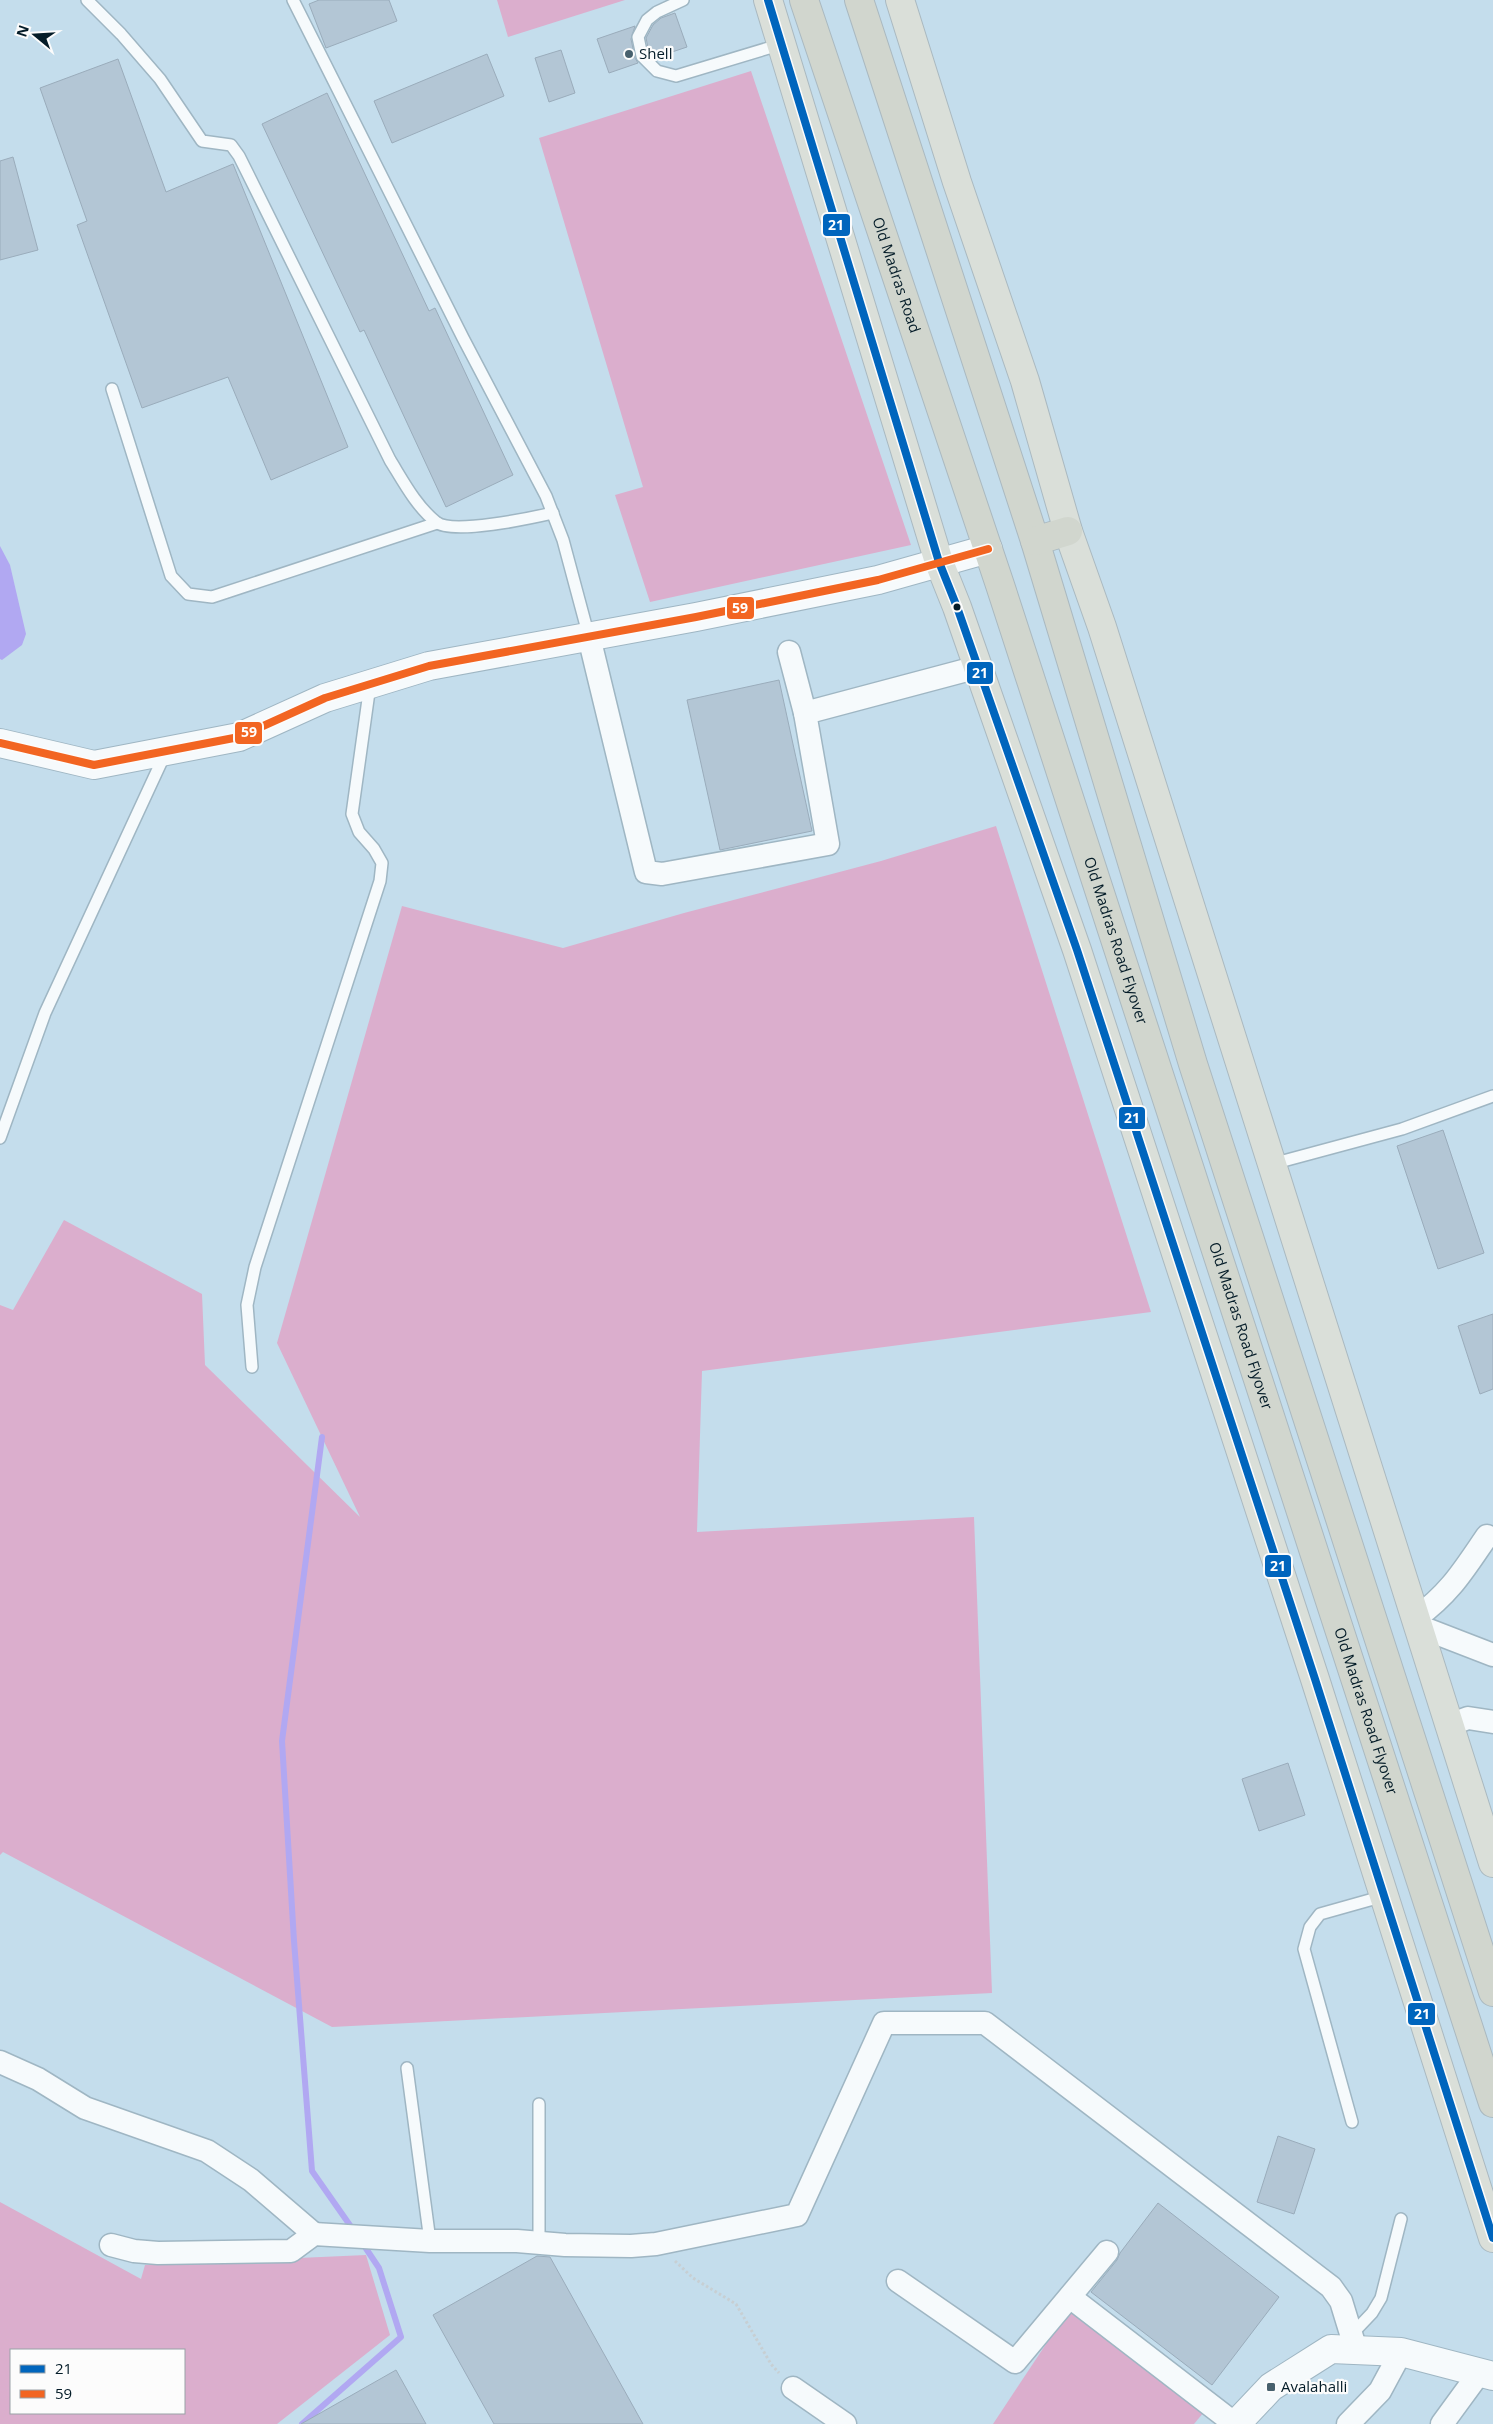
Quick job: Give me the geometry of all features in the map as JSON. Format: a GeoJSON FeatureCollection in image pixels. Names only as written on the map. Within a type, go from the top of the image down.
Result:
{"type":"FeatureCollection","features":[{"type":"Feature","properties":{"kind":"highway","name":"Old Madras Road"},"geometry":{"type":"LineString","coordinates":[[804,0],[988,549]]}},
{"type":"Feature","properties":{"kind":"highway"},"geometry":{"type":"LineString","coordinates":[[859,0],[1035,541],[1194,1064],[1493,1992]]}},
{"type":"Feature","properties":{"kind":"highway"},"geometry":{"type":"LineString","coordinates":[[1035,541],[1068,531]]}},
{"type":"Feature","properties":{"kind":"highway","name":"Old Madras Road Flyover"},"geometry":{"type":"LineString","coordinates":[[988,549],[1493,2103]]}},
{"type":"Feature","properties":{"kind":"main road"},"geometry":{"type":"LineString","coordinates":[[768,0],[939,562],[978,667],[1077,950],[1384,1896],[1487,2196],[1493,2238]]}},
{"type":"Feature","properties":{"kind":"main road"},"geometry":{"type":"LineString","coordinates":[[900,0],[957,182],[1025,381],[1068,531],[1102,627],[1492,1857]]}},
{"type":"Feature","properties":{"kind":"street"},"geometry":{"type":"LineString","coordinates":[[0,743],[94,765],[238,737],[325,698],[429,666],[589,637],[878,580],[988,549]]}},
{"type":"Feature","properties":{"kind":"street"},"geometry":{"type":"LineString","coordinates":[[589,637],[646,872],[662,874],[828,844],[805,713],[790,652]]}},
{"type":"Feature","properties":{"kind":"street"},"geometry":{"type":"LineString","coordinates":[[805,713],[978,667]]}},
{"type":"Feature","properties":{"kind":"street"},"geometry":{"type":"LineString","coordinates":[[1487,1536],[1456,1582],[1417,1622],[1493,1655]]}},
{"type":"Feature","properties":{"kind":"street"},"geometry":{"type":"LineString","coordinates":[[1449,1724],[1468,1718],[1493,1722]]}},
{"type":"Feature","properties":{"kind":"street"},"geometry":{"type":"LineString","coordinates":[[0,2062],[38,2080],[85,2108],[207,2151],[251,2180],[314,2234],[430,2241],[517,2241],[631,2246],[656,2244],[796,2215],[884,2023],[985,2023],[1331,2287],[1341,2301],[1354,2342]]}},
{"type":"Feature","properties":{"kind":"street"},"geometry":{"type":"LineString","coordinates":[[111,2245],[134,2251],[158,2252],[291,2251],[314,2234]]}},
{"type":"Feature","properties":{"kind":"street"},"geometry":{"type":"LineString","coordinates":[[898,2281],[1015,2362],[1106,2252]]}},
{"type":"Feature","properties":{"kind":"street"},"geometry":{"type":"LineString","coordinates":[[1070,2297],[1235,2424],[1271,2387],[1331,2349],[1354,2342],[1486,2374],[1442,2424]]}},
{"type":"Feature","properties":{"kind":"street"},"geometry":{"type":"LineString","coordinates":[[1348,2424],[1380,2391],[1401,2352]]}},
{"type":"Feature","properties":{"kind":"street"},"geometry":{"type":"LineString","coordinates":[[793,2388],[845,2424]]}},
{"type":"Feature","properties":{"kind":"lane"},"geometry":{"type":"LineString","coordinates":[[87,0],[121,34],[160,80],[202,140],[231,145],[239,156],[390,460],[411,494],[437,523]]}},
{"type":"Feature","properties":{"kind":"lane"},"geometry":{"type":"LineString","coordinates":[[293,0],[463,338],[546,496],[576,584],[589,637]]}},
{"type":"Feature","properties":{"kind":"lane"},"geometry":{"type":"LineString","coordinates":[[683,0],[652,16],[641,28],[638,37],[638,48],[642,56],[657,71],[676,76],[782,44]]}},
{"type":"Feature","properties":{"kind":"lane"},"geometry":{"type":"LineString","coordinates":[[112,389],[171,576],[188,594],[212,597],[437,523],[456,526],[478,525],[516,521],[553,513]]}},
{"type":"Feature","properties":{"kind":"lane"},"geometry":{"type":"LineString","coordinates":[[252,1367],[247,1305],[255,1267],[380,881],[382,863],[374,849],[358,832],[352,814],[370,684]]}},
{"type":"Feature","properties":{"kind":"lane"},"geometry":{"type":"LineString","coordinates":[[0,1138],[45,1014],[166,751]]}},
{"type":"Feature","properties":{"kind":"lane"},"geometry":{"type":"LineString","coordinates":[[1272,1164],[1335,1149],[1402,1129],[1493,1096]]}},
{"type":"Feature","properties":{"kind":"lane"},"geometry":{"type":"LineString","coordinates":[[1352,2122],[1304,1949],[1310,1927],[1320,1914],[1384,1896]]}},
{"type":"Feature","properties":{"kind":"lane"},"geometry":{"type":"LineString","coordinates":[[407,2068],[430,2241]]}},
{"type":"Feature","properties":{"kind":"lane"},"geometry":{"type":"LineString","coordinates":[[539,2104],[539,2243]]}},
{"type":"Feature","properties":{"kind":"lane"},"geometry":{"type":"LineString","coordinates":[[1354,2342],[1381,2298],[1401,2219]]}},
{"type":"Feature","properties":{"kind":"path"},"geometry":{"type":"LineString","coordinates":[[656,2244],[693,2278],[736,2304],[771,2364],[793,2388]]}},
{"type":"Feature","properties":{"kind":"shaded area"},"geometry":{"type":"Polygon","coordinates":[[[497,0],[625,0],[508,37],[497,0]]]}},
{"type":"Feature","properties":{"kind":"shaded area"},"geometry":{"type":"Polygon","coordinates":[[[751,71],[911,545],[650,602],[615,495],[643,487],[539,138],[751,71]]]}},
{"type":"Feature","properties":{"kind":"shaded area"},"geometry":{"type":"Polygon","coordinates":[[[0,546],[10,565],[26,634],[22,645],[2,660],[0,659],[0,546]]]}},
{"type":"Feature","properties":{"kind":"shaded area"},"geometry":{"type":"Polygon","coordinates":[[[996,826],[1151,1312],[702,1371],[697,1532],[974,1517],[992,1993],[332,2027],[3,1852],[0,1855],[0,1305],[13,1310],[64,1220],[202,1294],[205,1365],[360,1517],[277,1343],[402,906],[563,948],[684,913],[881,861],[996,826]]]}},
{"type":"Feature","properties":{"kind":"shaded area"},"geometry":{"type":"Polygon","coordinates":[[[0,2202],[141,2279],[145,2265],[366,2255],[390,2335],[277,2424],[0,2424],[0,2202]]]}},
{"type":"Feature","properties":{"kind":"shaded area"},"geometry":{"type":"Polygon","coordinates":[[[1070,2308],[1204,2412],[1194,2424],[993,2424],[1070,2308]]]}},
{"type":"Feature","properties":{"kind":"building"},"geometry":{"type":"Polygon","coordinates":[[[319,0],[389,0],[397,21],[326,48],[309,4],[319,0]]]}},
{"type":"Feature","properties":{"kind":"building"},"geometry":{"type":"Polygon","coordinates":[[[675,13],[687,47],[654,58],[649,52],[646,38],[653,25],[661,18],[675,13]]]}},
{"type":"Feature","properties":{"kind":"building"},"geometry":{"type":"Polygon","coordinates":[[[635,26],[631,39],[638,63],[609,73],[597,39],[635,26]]]}},
{"type":"Feature","properties":{"kind":"building"},"geometry":{"type":"Polygon","coordinates":[[[561,50],[575,93],[549,102],[535,58],[561,50]]]}},
{"type":"Feature","properties":{"kind":"building"},"geometry":{"type":"Polygon","coordinates":[[[487,54],[504,96],[392,143],[374,101],[487,54]]]}},
{"type":"Feature","properties":{"kind":"building"},"geometry":{"type":"Polygon","coordinates":[[[118,59],[166,192],[233,164],[348,447],[271,480],[228,377],[142,408],[77,225],[87,221],[40,88],[118,59]]]}},
{"type":"Feature","properties":{"kind":"building"},"geometry":{"type":"Polygon","coordinates":[[[327,93],[429,311],[435,308],[513,475],[446,507],[364,330],[360,332],[262,124],[327,93]]]}},
{"type":"Feature","properties":{"kind":"building"},"geometry":{"type":"Polygon","coordinates":[[[13,157],[38,250],[0,260],[0,161],[13,157]]]}},
{"type":"Feature","properties":{"kind":"building"},"geometry":{"type":"Polygon","coordinates":[[[779,680],[812,831],[720,850],[687,700],[779,680]]]}},
{"type":"Feature","properties":{"kind":"building"},"geometry":{"type":"Polygon","coordinates":[[[1443,1130],[1484,1253],[1438,1269],[1397,1146],[1443,1130]]]}},
{"type":"Feature","properties":{"kind":"building"},"geometry":{"type":"Polygon","coordinates":[[[1493,1314],[1493,1389],[1480,1394],[1458,1326],[1493,1314]]]}},
{"type":"Feature","properties":{"kind":"building"},"geometry":{"type":"Polygon","coordinates":[[[1288,1763],[1305,1815],[1259,1831],[1242,1779],[1288,1763]]]}},
{"type":"Feature","properties":{"kind":"building"},"geometry":{"type":"Polygon","coordinates":[[[1278,2136],[1315,2149],[1294,2214],[1257,2202],[1278,2136]]]}},
{"type":"Feature","properties":{"kind":"building"},"geometry":{"type":"Polygon","coordinates":[[[1158,2203],[1279,2297],[1212,2385],[1091,2292],[1117,2260],[1120,2253],[1158,2203]]]}},
{"type":"Feature","properties":{"kind":"building"},"geometry":{"type":"Polygon","coordinates":[[[537,2256],[550,2257],[643,2424],[494,2424],[433,2315],[537,2256]]]}},
{"type":"Feature","properties":{"kind":"building"},"geometry":{"type":"Polygon","coordinates":[[[396,2370],[426,2424],[301,2424],[396,2370]]]}},
{"type":"Feature","properties":{"kind":"waterway"},"geometry":{"type":"LineString","coordinates":[[322,1437],[282,1741],[294,1941],[312,2171],[354,2231]]}},
{"type":"Feature","properties":{"kind":"waterway"},"geometry":{"type":"LineString","coordinates":[[302,2424],[401,2337],[379,2268],[361,2241]]}},
{"type":"Feature","properties":{"kind":"transit line","name":"21"},"geometry":{"type":"LineString","coordinates":[[768,0],[939,562],[957,607],[1077,950],[1315,1679],[1493,2238]]}},
{"type":"Feature","properties":{"kind":"transit line","name":"59"},"geometry":{"type":"LineString","coordinates":[[0,743],[94,765],[239,737],[325,698],[429,666],[696,617],[878,580],[988,549]]}},
{"type":"Feature","properties":{"kind":"place","name":"Shell"},"geometry":{"type":"Point","coordinates":[629,54]}},
{"type":"Feature","properties":{"kind":"place","name":"Avalahalli"},"geometry":{"type":"Point","coordinates":[1271,2387]}}]}
